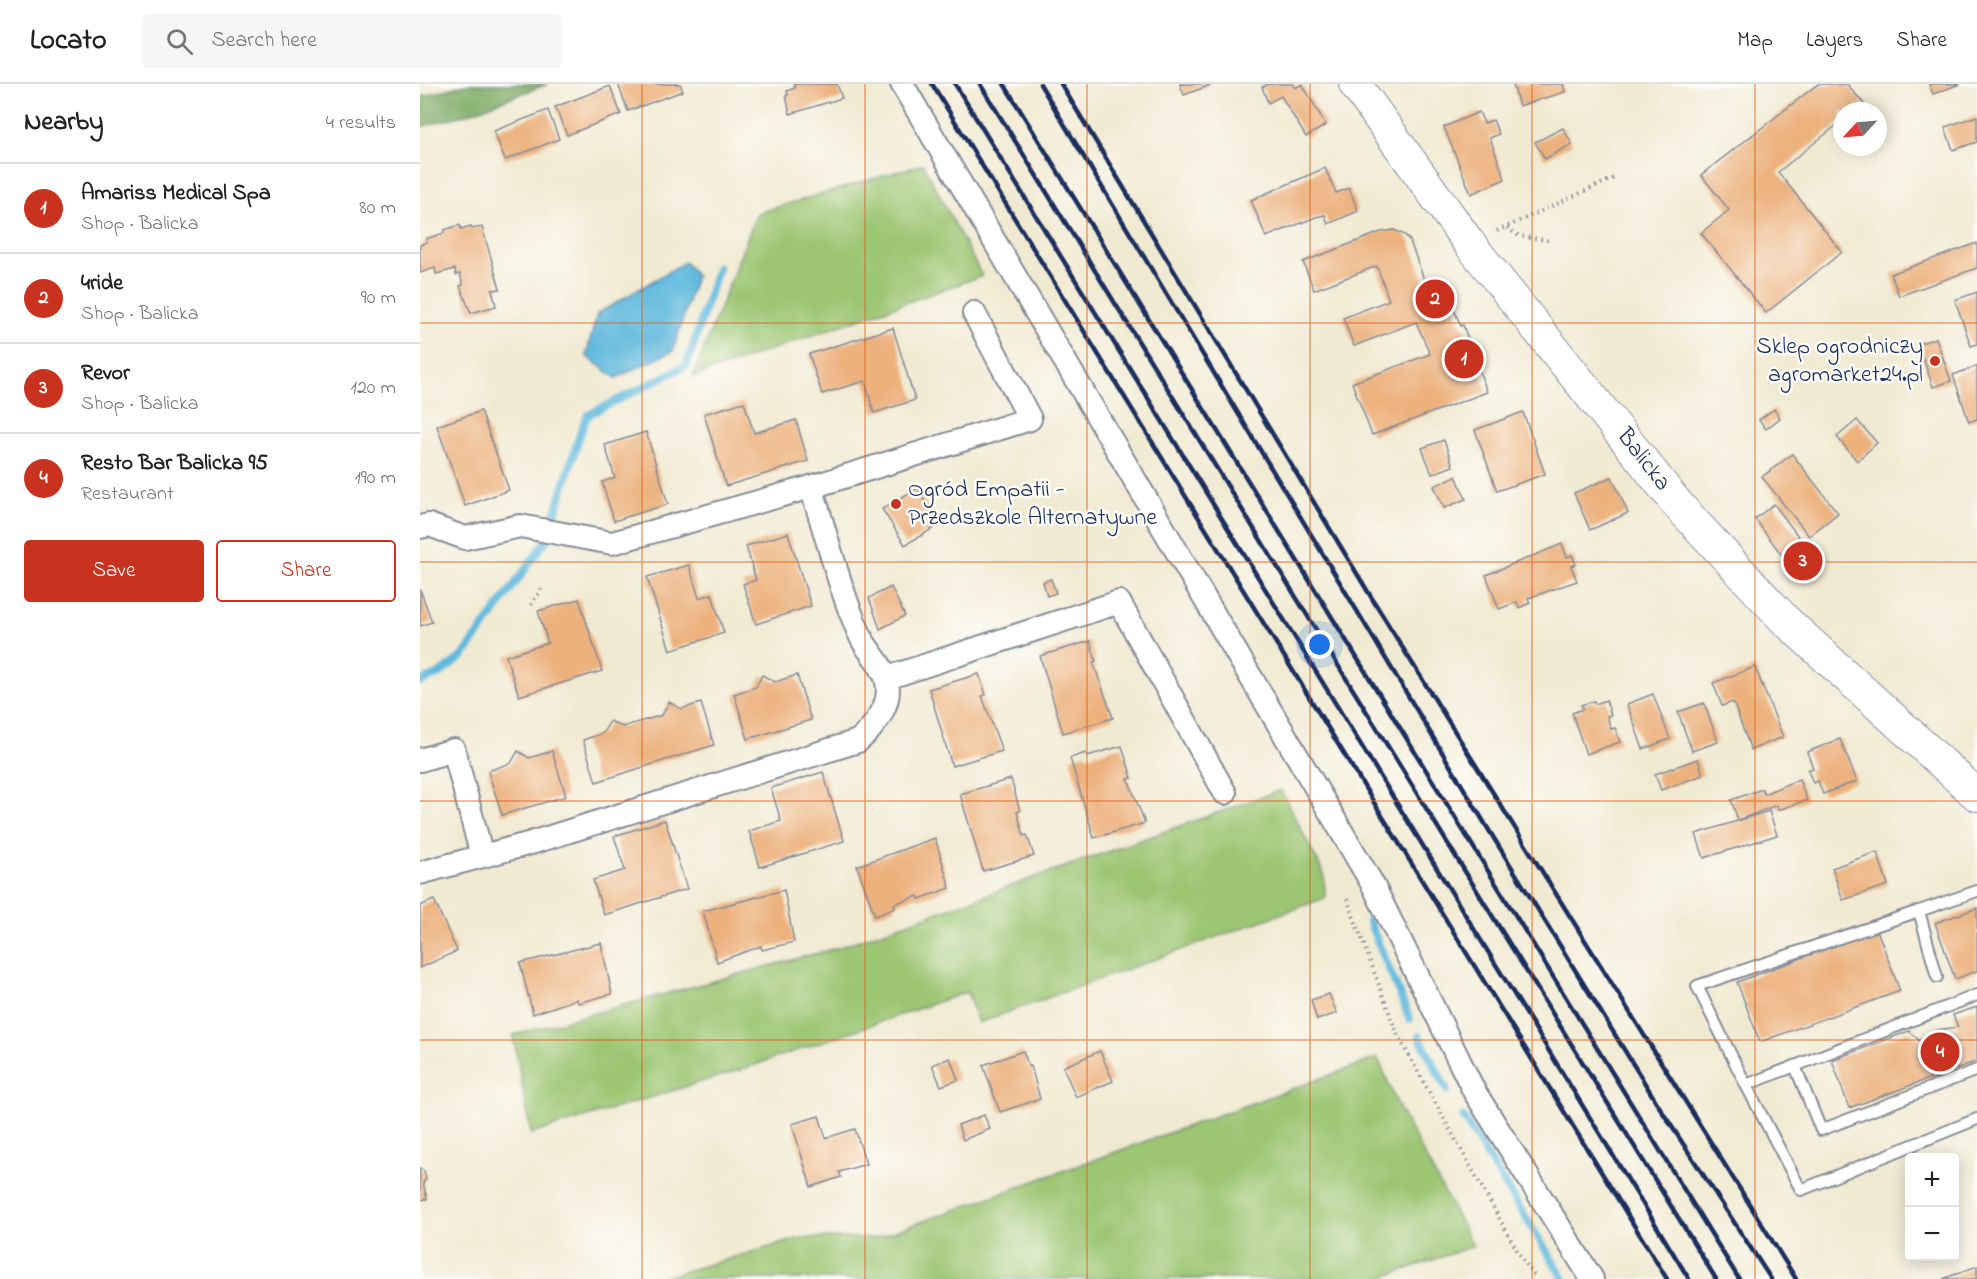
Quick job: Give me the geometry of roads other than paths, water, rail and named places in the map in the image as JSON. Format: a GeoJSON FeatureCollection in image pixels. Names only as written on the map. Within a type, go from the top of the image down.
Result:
{"type":"FeatureCollection","features":[{"type":"Feature","properties":{"kind":"street"},"geometry":{"type":"LineString","coordinates":[[903,84],[1368,876],[1474,1091],[1592,1279]]}},
{"type":"Feature","properties":{"kind":"street","name":"Balicka"},"geometry":{"type":"LineString","coordinates":[[1355,84],[1469,243],[1678,505],[1785,620],[1977,795]]}},
{"type":"Feature","properties":{"kind":"street"},"geometry":{"type":"LineString","coordinates":[[420,527],[429,525],[465,538],[520,526],[612,543],[811,487],[1030,419],[974,313]]}},
{"type":"Feature","properties":{"kind":"street"},"geometry":{"type":"LineString","coordinates":[[420,873],[858,741],[872,730],[881,716],[886,698],[886,678],[860,635],[811,487]]}},
{"type":"Feature","properties":{"kind":"street"},"geometry":{"type":"LineString","coordinates":[[886,678],[1119,602],[1225,793]]}},
{"type":"Feature","properties":{"kind":"street"},"geometry":{"type":"LineString","coordinates":[[420,760],[454,750],[482,856]]}},
{"type":"Feature","properties":{"kind":"lane"},"geometry":{"type":"LineString","coordinates":[[1977,891],[1697,986],[1801,1190],[1977,1119]]}},
{"type":"Feature","properties":{"kind":"lane"},"geometry":{"type":"LineString","coordinates":[[1919,911],[1937,977]]}},
{"type":"Feature","properties":{"kind":"lane"},"geometry":{"type":"LineString","coordinates":[[1746,1085],[1977,995]]}},
{"type":"Feature","properties":{"kind":"lane"},"geometry":{"type":"LineString","coordinates":[[1795,1066],[1821,1131],[1977,1070]]}},
{"type":"Feature","properties":{"kind":"water"},"geometry":{"type":"Polygon","coordinates":[[[685,262],[696,276],[673,351],[616,378],[586,356],[597,314],[685,262]]]}},
{"type":"Feature","properties":{"kind":"waterway"},"geometry":{"type":"LineString","coordinates":[[420,682],[439,674],[463,656],[547,539],[588,415],[687,365],[718,267]]}},
{"type":"Feature","properties":{"kind":"waterway"},"geometry":{"type":"LineString","coordinates":[[1369,921],[1410,1019]]}},
{"type":"Feature","properties":{"kind":"waterway"},"geometry":{"type":"LineString","coordinates":[[1419,1036],[1447,1090]]}},
{"type":"Feature","properties":{"kind":"waterway"},"geometry":{"type":"LineString","coordinates":[[1463,1117],[1564,1279]]}},
{"type":"Feature","properties":{"kind":"railway"},"geometry":{"type":"LineString","coordinates":[[932,84],[1667,1279]]}},
{"type":"Feature","properties":{"kind":"railway"},"geometry":{"type":"LineString","coordinates":[[955,84],[1689,1279]]}},
{"type":"Feature","properties":{"kind":"railway"},"geometry":{"type":"LineString","coordinates":[[980,84],[1716,1279]]}},
{"type":"Feature","properties":{"kind":"railway"},"geometry":{"type":"LineString","coordinates":[[1004,84],[1739,1279]]}},
{"type":"Feature","properties":{"kind":"railway"},"geometry":{"type":"LineString","coordinates":[[1040,84],[1490,832],[1665,1116],[1771,1279]]}},
{"type":"Feature","properties":{"kind":"railway"},"geometry":{"type":"LineString","coordinates":[[1061,84],[1376,605],[1796,1279]]}},
{"type":"Feature","properties":{"kind":"place","name":"4ride"},"geometry":{"type":"Point","coordinates":[1435,299]}},
{"type":"Feature","properties":{"kind":"place","name":"Amariss Medical Spa"},"geometry":{"type":"Point","coordinates":[1464,359]}},
{"type":"Feature","properties":{"kind":"place","name":"Sklep ogrodniczy agromarket24.pl"},"geometry":{"type":"Point","coordinates":[1935,361]}},
{"type":"Feature","properties":{"kind":"place","name":"Ogród Empatii - Przedszkole Alternatywne"},"geometry":{"type":"Point","coordinates":[896,504]}},
{"type":"Feature","properties":{"kind":"place","name":"Revor"},"geometry":{"type":"Point","coordinates":[1803,561]}},
{"type":"Feature","properties":{"kind":"place","name":"Resto Bar Balicka 95"},"geometry":{"type":"Point","coordinates":[1940,1052]}}]}
